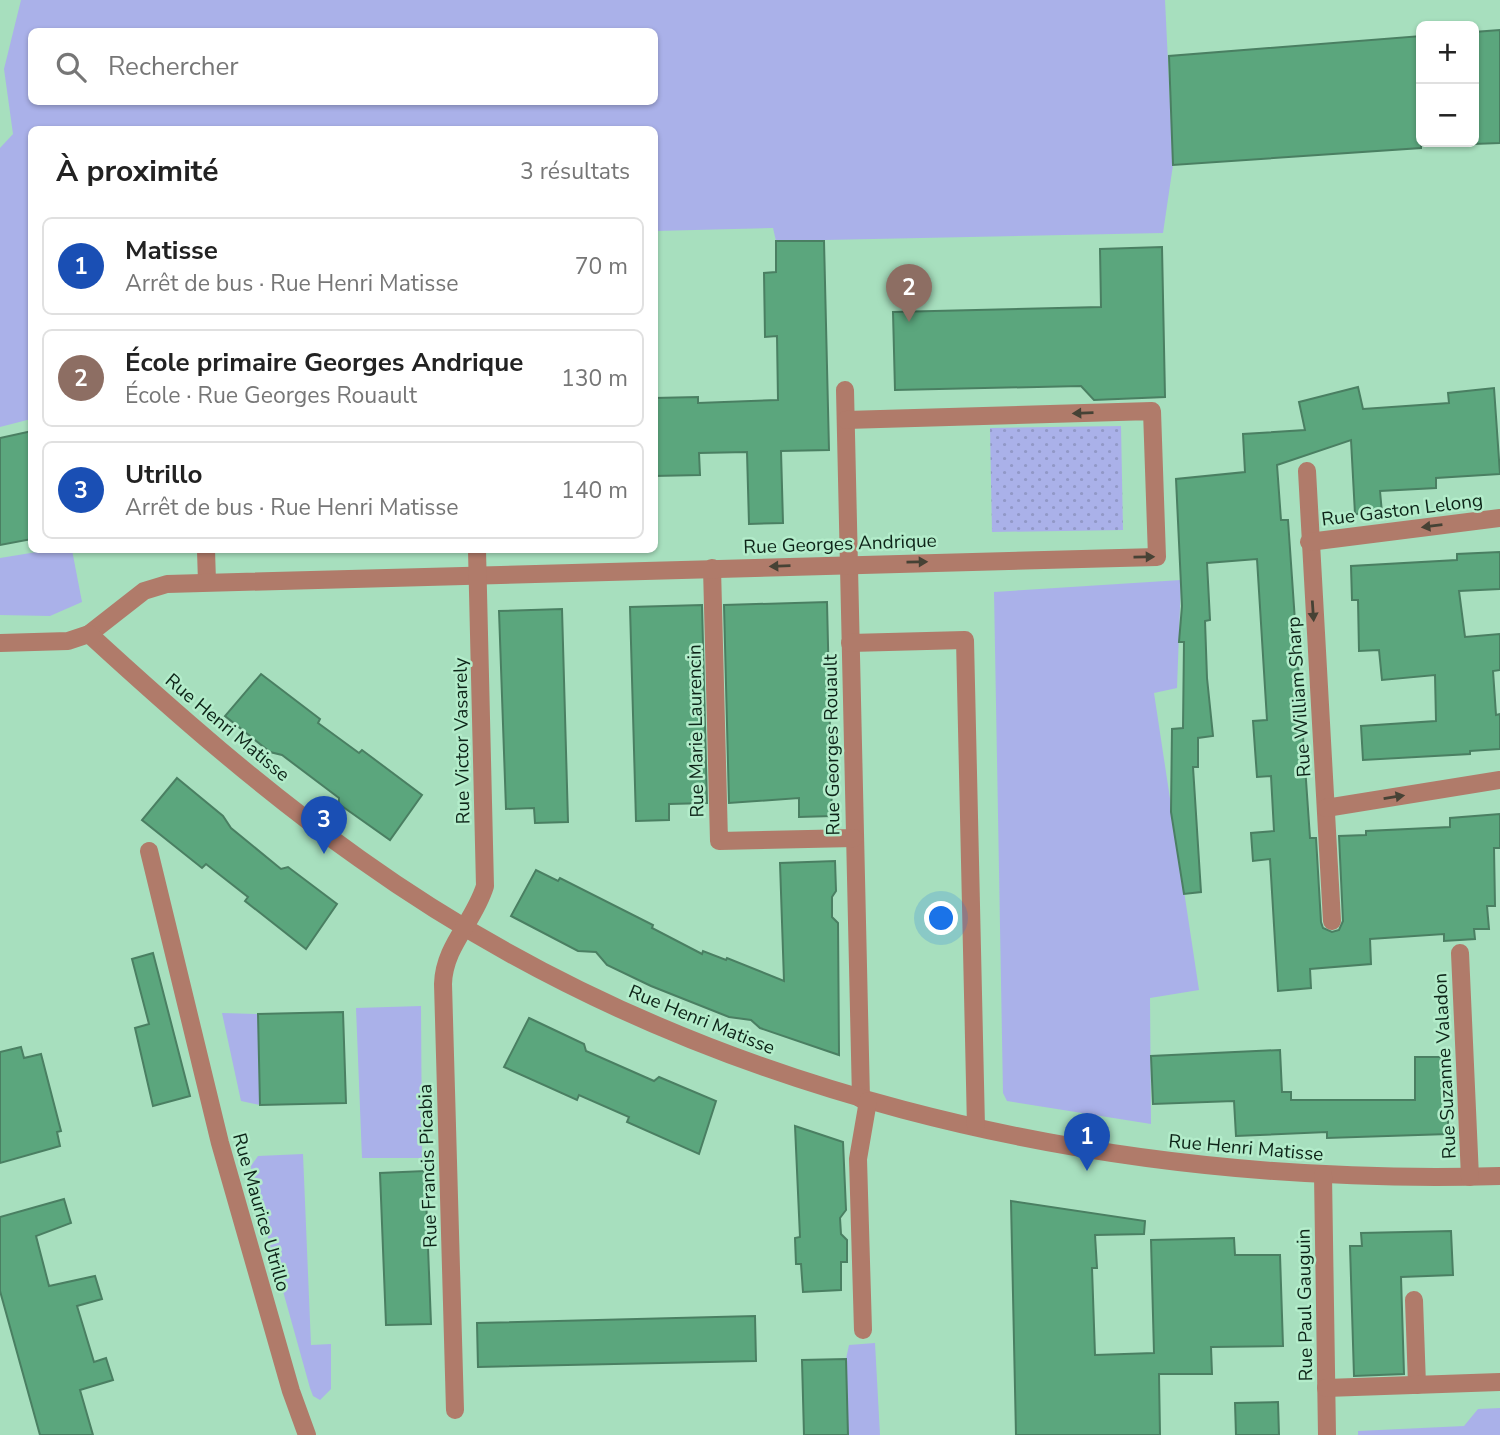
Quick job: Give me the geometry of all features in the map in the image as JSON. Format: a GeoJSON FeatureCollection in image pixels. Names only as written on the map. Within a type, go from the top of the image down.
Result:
{"type":"FeatureCollection","features":[{"type":"Feature","properties":{"kind":"street","name":"Rue Georges Rouault"},"geometry":{"type":"LineString","coordinates":[[845,390],[855,838],[865,1100],[858,1159],[863,1330]]}},
{"type":"Feature","properties":{"kind":"street","name":"Rue Georges Andrique"},"geometry":{"type":"LineString","coordinates":[[89,634],[151,587],[207,582],[849,563],[1157,557],[1152,411],[846,420]]}},
{"type":"Feature","properties":{"kind":"street","name":"Rue William Sharp"},"geometry":{"type":"LineString","coordinates":[[1307,471],[1332,921]]}},
{"type":"Feature","properties":{"kind":"street","name":"Rue Gaston Lelong"},"geometry":{"type":"LineString","coordinates":[[1309,542],[1500,517]]}},
{"type":"Feature","properties":{"kind":"street"},"geometry":{"type":"LineString","coordinates":[[206,553],[207,582]]}},
{"type":"Feature","properties":{"kind":"street","name":"Rue Victor Vasarely"},"geometry":{"type":"LineString","coordinates":[[464,927],[481,898],[485,873],[477,553]]}},
{"type":"Feature","properties":{"kind":"street","name":"Rue Marie Laurencin"},"geometry":{"type":"LineString","coordinates":[[712,568],[719,841],[855,838]]}},
{"type":"Feature","properties":{"kind":"street"},"geometry":{"type":"LineString","coordinates":[[0,643],[60,642],[89,634]]}},
{"type":"Feature","properties":{"kind":"street","name":"Rue Henri Matisse"},"geometry":{"type":"LineString","coordinates":[[89,634],[181,718],[320,830],[362,861],[464,927],[566,984],[624,1011],[778,1072],[865,1100],[976,1127],[1161,1161],[1323,1175],[1500,1176]]}},
{"type":"Feature","properties":{"kind":"street"},"geometry":{"type":"LineString","coordinates":[[850,643],[965,640],[976,1127]]}},
{"type":"Feature","properties":{"kind":"street"},"geometry":{"type":"LineString","coordinates":[[1326,808],[1500,780]]}},
{"type":"Feature","properties":{"kind":"street","name":"Rue Maurice Utrillo"},"geometry":{"type":"LineString","coordinates":[[149,851],[220,1143],[291,1391],[307,1435]]}},
{"type":"Feature","properties":{"kind":"street","name":"Rue Francis Picabia"},"geometry":{"type":"LineString","coordinates":[[455,1410],[443,973],[448,954],[464,927]]}},
{"type":"Feature","properties":{"kind":"street","name":"Rue Suzanne Valadon"},"geometry":{"type":"LineString","coordinates":[[1460,953],[1470,1177]]}},
{"type":"Feature","properties":{"kind":"street","name":"Rue Paul Gauguin"},"geometry":{"type":"LineString","coordinates":[[1323,1175],[1327,1435]]}},
{"type":"Feature","properties":{"kind":"street"},"geometry":{"type":"LineString","coordinates":[[1414,1300],[1417,1385]]}},
{"type":"Feature","properties":{"kind":"street"},"geometry":{"type":"LineString","coordinates":[[1326,1388],[1500,1382]]}},
{"type":"Feature","properties":{"kind":"shaded area"},"geometry":{"type":"Polygon","coordinates":[[[21,0],[1165,0],[1173,165],[1163,233],[776,241],[773,228],[658,231],[658,126],[28,126],[28,420],[0,427],[0,148],[13,134],[4,69],[21,0]]]}},
{"type":"Feature","properties":{"kind":"shaded area"},"geometry":{"type":"Polygon","coordinates":[[[1121,426],[1123,530],[992,532],[990,428],[1121,426]]]}},
{"type":"Feature","properties":{"kind":"shaded area"},"geometry":{"type":"Polygon","coordinates":[[[31,553],[73,553],[82,602],[50,616],[0,615],[0,558],[31,553]]]}},
{"type":"Feature","properties":{"kind":"shaded area"},"geometry":{"type":"Polygon","coordinates":[[[1181,580],[1177,688],[1154,693],[1199,990],[1150,998],[1151,1124],[1007,1101],[1003,1093],[994,592],[1181,580]]]}},
{"type":"Feature","properties":{"kind":"shaded area"},"geometry":{"type":"Polygon","coordinates":[[[421,1006],[422,1158],[362,1158],[356,1008],[421,1006]]]}},
{"type":"Feature","properties":{"kind":"shaded area"},"geometry":{"type":"Polygon","coordinates":[[[222,1013],[258,1014],[260,1105],[241,1101],[222,1013]]]}},
{"type":"Feature","properties":{"kind":"shaded area"},"geometry":{"type":"Polygon","coordinates":[[[303,1154],[311,1345],[331,1344],[331,1389],[320,1400],[313,1396],[310,1388],[252,1180],[251,1166],[258,1156],[303,1154]]]}},
{"type":"Feature","properties":{"kind":"shaded area"},"geometry":{"type":"Polygon","coordinates":[[[875,1343],[880,1435],[848,1435],[846,1359],[849,1345],[875,1343]]]}},
{"type":"Feature","properties":{"kind":"shaded area"},"geometry":{"type":"Polygon","coordinates":[[[1500,1408],[1500,1435],[1358,1435],[1358,1431],[1464,1426],[1478,1409],[1500,1408]]]}},
{"type":"Feature","properties":{"kind":"building"},"geometry":{"type":"Polygon","coordinates":[[[1500,30],[1500,143],[1479,144],[1479,32],[1500,30]]]}},
{"type":"Feature","properties":{"kind":"building"},"geometry":{"type":"Polygon","coordinates":[[[1416,36],[1416,147],[1421,148],[1173,165],[1169,56],[1416,36]]]}},
{"type":"Feature","properties":{"kind":"building"},"geometry":{"type":"Polygon","coordinates":[[[776,241],[824,241],[829,450],[781,451],[783,523],[749,524],[747,452],[699,453],[700,475],[658,476],[658,398],[698,397],[698,403],[778,400],[777,336],[765,337],[764,273],[776,272],[776,241]]]}},
{"type":"Feature","properties":{"kind":"building"},"geometry":{"type":"Polygon","coordinates":[[[1162,247],[1165,397],[1094,400],[1081,386],[895,390],[893,312],[1101,307],[1100,249],[1162,247]]]}},
{"type":"Feature","properties":{"kind":"building"},"geometry":{"type":"Polygon","coordinates":[[[1358,387],[1363,409],[1449,403],[1448,393],[1494,388],[1500,474],[1436,478],[1436,488],[1380,491],[1382,513],[1355,514],[1351,440],[1277,465],[1281,520],[1288,520],[1310,838],[1316,838],[1321,922],[1323,928],[1332,932],[1339,930],[1343,921],[1339,836],[1366,835],[1366,831],[1450,827],[1450,818],[1500,814],[1500,848],[1494,848],[1495,906],[1487,906],[1489,929],[1474,929],[1475,939],[1444,941],[1444,934],[1370,939],[1371,964],[1310,969],[1311,988],[1278,991],[1270,859],[1253,861],[1251,833],[1274,831],[1271,776],[1257,777],[1253,721],[1267,720],[1257,559],[1207,563],[1210,620],[1205,621],[1213,736],[1198,738],[1198,767],[1193,767],[1201,892],[1184,894],[1171,812],[1172,729],[1183,728],[1184,642],[1179,642],[1182,606],[1176,479],[1245,472],[1243,434],[1305,430],[1299,402],[1358,387]]]}},
{"type":"Feature","properties":{"kind":"building"},"geometry":{"type":"Polygon","coordinates":[[[28,432],[28,540],[0,545],[0,438],[28,432]]]}},
{"type":"Feature","properties":{"kind":"building"},"geometry":{"type":"Polygon","coordinates":[[[1500,552],[1500,589],[1459,591],[1465,637],[1500,634],[1500,670],[1493,671],[1496,715],[1500,714],[1500,749],[1470,751],[1470,754],[1363,760],[1361,726],[1436,721],[1435,675],[1382,680],[1379,650],[1359,651],[1358,600],[1352,600],[1351,566],[1457,560],[1457,554],[1500,552]]]}},
{"type":"Feature","properties":{"kind":"building"},"geometry":{"type":"Polygon","coordinates":[[[827,602],[832,816],[799,817],[799,798],[729,803],[724,605],[827,602]]]}},
{"type":"Feature","properties":{"kind":"building"},"geometry":{"type":"Polygon","coordinates":[[[702,605],[707,803],[669,804],[669,820],[636,821],[630,607],[702,605]]]}},
{"type":"Feature","properties":{"kind":"building"},"geometry":{"type":"Polygon","coordinates":[[[562,609],[568,822],[535,823],[534,808],[506,809],[499,611],[562,609]]]}},
{"type":"Feature","properties":{"kind":"building"},"geometry":{"type":"Polygon","coordinates":[[[261,674],[320,719],[318,723],[359,753],[362,750],[422,795],[390,840],[339,804],[339,798],[282,755],[270,752],[225,716],[261,674]]]}},
{"type":"Feature","properties":{"kind":"building"},"geometry":{"type":"Polygon","coordinates":[[[177,778],[281,869],[288,867],[337,904],[306,949],[245,901],[248,897],[206,864],[202,868],[142,820],[177,778]]]}},
{"type":"Feature","properties":{"kind":"building"},"geometry":{"type":"Polygon","coordinates":[[[835,861],[836,891],[832,897],[832,917],[838,923],[839,1055],[760,1028],[751,1020],[729,1017],[651,986],[607,965],[596,952],[578,951],[511,916],[536,870],[558,881],[560,878],[653,925],[652,928],[702,954],[703,951],[726,960],[727,958],[784,981],[780,863],[835,861]]]}},
{"type":"Feature","properties":{"kind":"building"},"geometry":{"type":"Polygon","coordinates":[[[153,953],[190,1096],[153,1106],[135,1028],[149,1024],[132,959],[153,953]]]}},
{"type":"Feature","properties":{"kind":"building"},"geometry":{"type":"Polygon","coordinates":[[[343,1012],[346,1103],[260,1105],[258,1014],[343,1012]]]}},
{"type":"Feature","properties":{"kind":"building"},"geometry":{"type":"Polygon","coordinates":[[[529,1018],[584,1044],[586,1051],[654,1081],[659,1077],[716,1101],[699,1154],[627,1122],[629,1117],[579,1095],[577,1100],[504,1067],[529,1018]]]}},
{"type":"Feature","properties":{"kind":"building"},"geometry":{"type":"Polygon","coordinates":[[[21,1047],[24,1058],[41,1054],[61,1131],[57,1132],[60,1146],[0,1163],[0,1052],[21,1047]]]}},
{"type":"Feature","properties":{"kind":"building"},"geometry":{"type":"Polygon","coordinates":[[[1280,1050],[1282,1092],[1291,1092],[1291,1100],[1415,1100],[1415,1057],[1448,1057],[1448,1134],[1327,1138],[1327,1132],[1236,1136],[1234,1101],[1153,1104],[1151,1056],[1280,1050]]]}},
{"type":"Feature","properties":{"kind":"building"},"geometry":{"type":"Polygon","coordinates":[[[795,1126],[843,1142],[846,1210],[840,1218],[841,1234],[847,1240],[847,1262],[841,1262],[841,1290],[803,1292],[801,1264],[796,1264],[795,1238],[800,1237],[795,1126]]]}},
{"type":"Feature","properties":{"kind":"building"},"geometry":{"type":"Polygon","coordinates":[[[425,1171],[431,1324],[386,1325],[380,1173],[425,1171]]]}},
{"type":"Feature","properties":{"kind":"building"},"geometry":{"type":"Polygon","coordinates":[[[64,1199],[71,1223],[36,1236],[49,1286],[95,1276],[102,1299],[77,1306],[94,1362],[106,1358],[113,1380],[80,1390],[93,1435],[40,1435],[0,1291],[0,1217],[64,1199]]]}},
{"type":"Feature","properties":{"kind":"building"},"geometry":{"type":"Polygon","coordinates":[[[1011,1201],[1145,1221],[1144,1234],[1095,1235],[1097,1268],[1092,1268],[1095,1355],[1154,1353],[1151,1240],[1234,1238],[1235,1255],[1280,1255],[1283,1346],[1211,1347],[1212,1374],[1159,1374],[1160,1435],[1016,1435],[1011,1201]]]}},
{"type":"Feature","properties":{"kind":"building"},"geometry":{"type":"Polygon","coordinates":[[[1451,1231],[1453,1275],[1401,1277],[1404,1374],[1354,1376],[1350,1246],[1362,1246],[1361,1233],[1451,1231]]]}},
{"type":"Feature","properties":{"kind":"building"},"geometry":{"type":"Polygon","coordinates":[[[755,1316],[756,1361],[478,1367],[477,1323],[755,1316]]]}},
{"type":"Feature","properties":{"kind":"building"},"geometry":{"type":"Polygon","coordinates":[[[846,1359],[848,1435],[804,1435],[802,1360],[846,1359]]]}},
{"type":"Feature","properties":{"kind":"building"},"geometry":{"type":"Polygon","coordinates":[[[1278,1402],[1279,1435],[1236,1435],[1235,1403],[1278,1402]]]}},
{"type":"Feature","properties":{"kind":"place","name":"École primaire Georges Andrique"},"geometry":{"type":"Point","coordinates":[909,322]}},
{"type":"Feature","properties":{"kind":"place","name":"Utrillo"},"geometry":{"type":"Point","coordinates":[324,854]}},
{"type":"Feature","properties":{"kind":"place","name":"Matisse"},"geometry":{"type":"Point","coordinates":[1087,1171]}}]}
